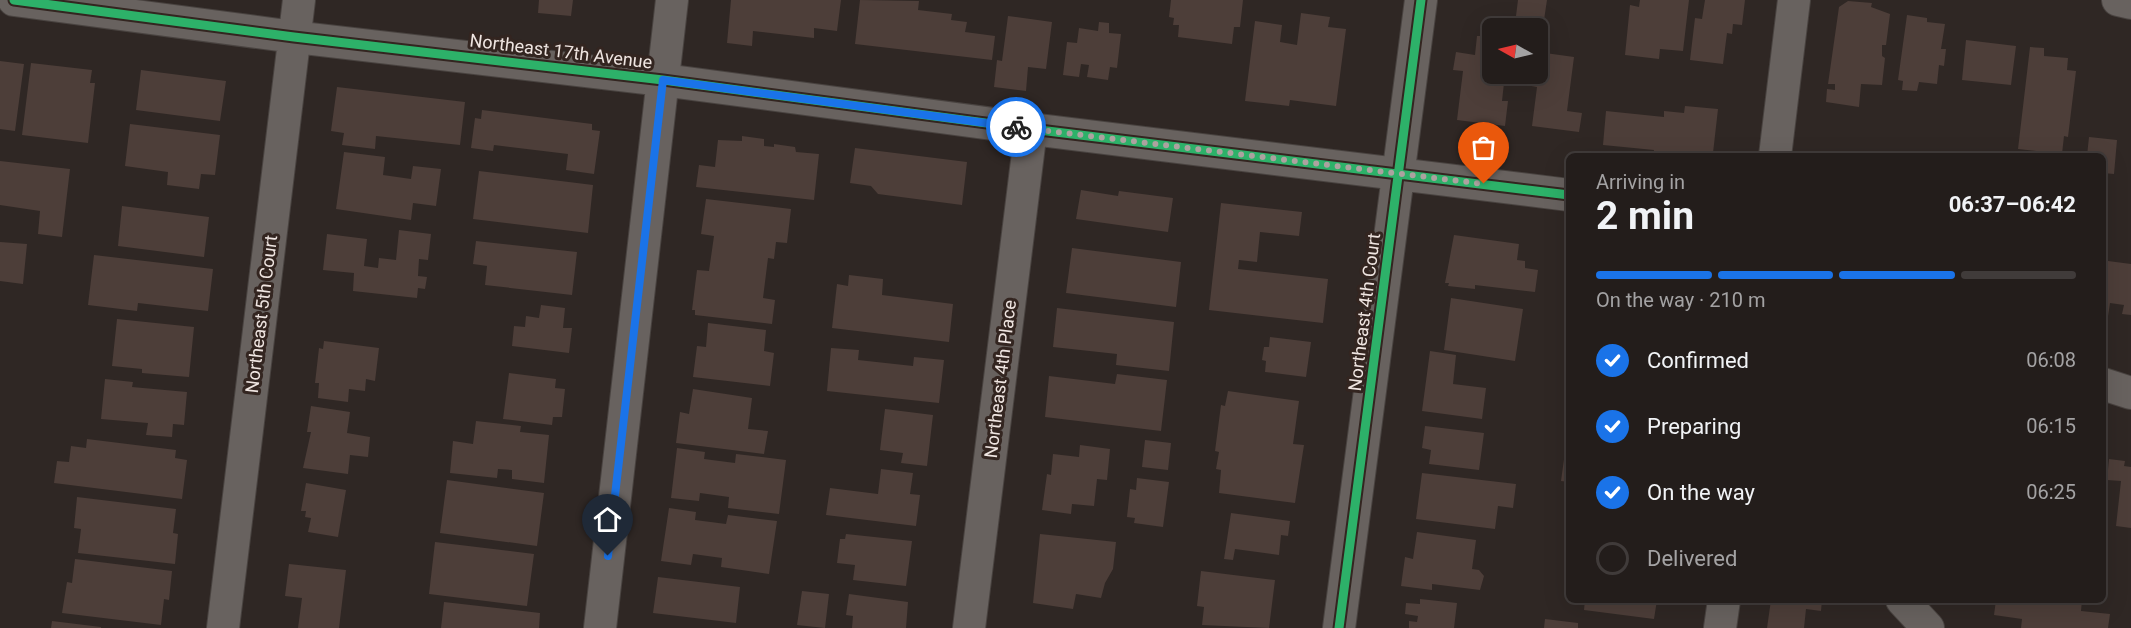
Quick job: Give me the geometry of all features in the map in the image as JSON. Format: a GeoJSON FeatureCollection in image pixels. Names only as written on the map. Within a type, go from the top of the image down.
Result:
{"type":"FeatureCollection","features":[{"type":"Feature","properties":{"kind":"street","name":"Northeast 17th Avenue"},"geometry":{"type":"LineString","coordinates":[[14,0],[294,37],[663,80],[1031,129],[1566,195]]}},
{"type":"Feature","properties":{"kind":"street","name":"Northeast 5th Court"},"geometry":{"type":"LineString","coordinates":[[223,628],[299,0]]}},
{"type":"Feature","properties":{"kind":"street"},"geometry":{"type":"LineString","coordinates":[[600,628],[672,0]]}},
{"type":"Feature","properties":{"kind":"street","name":"Northeast 4th Court"},"geometry":{"type":"LineString","coordinates":[[1339,628],[1421,0]]}},
{"type":"Feature","properties":{"kind":"street"},"geometry":{"type":"LineString","coordinates":[[1775,153],[1794,0]]}},
{"type":"Feature","properties":{"kind":"street"},"geometry":{"type":"LineString","coordinates":[[2118,0],[2131,3]]}},
{"type":"Feature","properties":{"kind":"street","name":"Northeast 4th Place"},"geometry":{"type":"LineString","coordinates":[[969,628],[1031,129]]}},
{"type":"Feature","properties":{"kind":"street"},"geometry":{"type":"LineString","coordinates":[[2106,385],[2131,393]]}},
{"type":"Feature","properties":{"kind":"street"},"geometry":{"type":"LineString","coordinates":[[1720,628],[1724,603]]}},
{"type":"Feature","properties":{"kind":"street"},"geometry":{"type":"LineString","coordinates":[[1905,603],[1928,628]]}},
{"type":"Feature","properties":{"kind":"building"},"geometry":{"type":"Polygon","coordinates":[[[539,0],[573,0],[571,16],[538,13],[539,0]]]}},
{"type":"Feature","properties":{"kind":"building"},"geometry":{"type":"Polygon","coordinates":[[[731,0],[841,0],[837,31],[814,28],[814,38],[753,31],[752,46],[727,43],[731,0]]]}},
{"type":"Feature","properties":{"kind":"building"},"geometry":{"type":"Polygon","coordinates":[[[860,0],[919,1],[918,10],[952,14],[951,20],[967,22],[965,32],[995,36],[992,60],[855,44],[860,0]]]}},
{"type":"Feature","properties":{"kind":"building"},"geometry":{"type":"Polygon","coordinates":[[[1171,0],[1243,0],[1240,27],[1234,27],[1232,44],[1178,37],[1179,25],[1173,25],[1174,18],[1169,17],[1171,0]]]}},
{"type":"Feature","properties":{"kind":"building"},"geometry":{"type":"Polygon","coordinates":[[[1518,0],[1547,0],[1544,18],[1516,16],[1518,0]]]}},
{"type":"Feature","properties":{"kind":"building"},"geometry":{"type":"Polygon","coordinates":[[[1640,0],[1689,0],[1683,51],[1660,49],[1659,59],[1625,55],[1630,5],[1639,7],[1640,0]]]}},
{"type":"Feature","properties":{"kind":"building"},"geometry":{"type":"Polygon","coordinates":[[[1705,0],[1745,0],[1742,25],[1733,24],[1732,34],[1727,33],[1723,64],[1690,60],[1695,18],[1702,19],[1705,0]]]}},
{"type":"Feature","properties":{"kind":"building"},"geometry":{"type":"Polygon","coordinates":[[[1848,1],[1872,3],[1871,7],[1890,14],[1886,45],[1882,45],[1882,56],[1885,58],[1882,85],[1861,84],[1859,107],[1826,102],[1827,89],[1835,90],[1835,84],[1828,84],[1839,7],[1848,1]]]}},
{"type":"Feature","properties":{"kind":"building"},"geometry":{"type":"Polygon","coordinates":[[[1301,13],[1330,17],[1328,27],[1346,29],[1336,106],[1290,100],[1289,106],[1245,101],[1255,21],[1282,25],[1280,42],[1297,45],[1301,13]]]}},
{"type":"Feature","properties":{"kind":"building"},"geometry":{"type":"Polygon","coordinates":[[[1907,15],[1927,18],[1927,22],[1945,24],[1941,49],[1946,49],[1944,66],[1939,65],[1937,84],[1919,82],[1917,91],[1902,90],[1903,81],[1898,80],[1907,15]]]}},
{"type":"Feature","properties":{"kind":"building"},"geometry":{"type":"Polygon","coordinates":[[[1008,16],[1052,22],[1046,69],[1028,67],[1026,91],[994,87],[997,60],[1002,61],[1008,16]]]}},
{"type":"Feature","properties":{"kind":"building"},"geometry":{"type":"Polygon","coordinates":[[[1099,22],[1109,23],[1109,33],[1121,34],[1117,68],[1110,67],[1108,80],[1087,77],[1089,65],[1081,64],[1079,77],[1063,75],[1067,42],[1077,43],[1079,28],[1098,31],[1099,22]]]}},
{"type":"Feature","properties":{"kind":"building"},"geometry":{"type":"Polygon","coordinates":[[[1477,36],[1482,36],[1482,84],[1504,84],[1502,101],[1508,101],[1505,126],[1457,120],[1463,71],[1453,70],[1456,52],[1475,55],[1477,36]]]}},
{"type":"Feature","properties":{"kind":"building"},"geometry":{"type":"Polygon","coordinates":[[[1966,40],[2016,46],[2011,85],[1962,80],[1966,40]]]}},
{"type":"Feature","properties":{"kind":"building"},"geometry":{"type":"Polygon","coordinates":[[[2030,47],[2044,48],[2044,56],[2068,58],[2067,70],[2076,71],[2068,137],[2064,136],[2062,153],[2018,149],[2030,47]]]}},
{"type":"Feature","properties":{"kind":"building"},"geometry":{"type":"Polygon","coordinates":[[[1548,53],[1574,57],[1567,111],[1582,113],[1579,132],[1532,126],[1537,87],[1519,84],[1548,84],[1548,53]]]}},
{"type":"Feature","properties":{"kind":"building"},"geometry":{"type":"Polygon","coordinates":[[[0,61],[24,64],[15,131],[0,129],[0,61]]]}},
{"type":"Feature","properties":{"kind":"building"},"geometry":{"type":"Polygon","coordinates":[[[31,63],[92,70],[90,83],[95,83],[88,143],[22,135],[31,63]]]}},
{"type":"Feature","properties":{"kind":"building"},"geometry":{"type":"Polygon","coordinates":[[[141,70],[226,81],[220,121],[136,110],[141,70]]]}},
{"type":"Feature","properties":{"kind":"building"},"geometry":{"type":"Polygon","coordinates":[[[337,87],[465,102],[460,145],[376,136],[375,149],[342,145],[344,133],[331,131],[337,87]]]}},
{"type":"Feature","properties":{"kind":"building"},"geometry":{"type":"Polygon","coordinates":[[[1685,106],[1718,109],[1713,153],[1692,151],[1692,153],[1654,153],[1654,150],[1603,145],[1606,111],[1664,117],[1664,111],[1684,113],[1685,106]]]}},
{"type":"Feature","properties":{"kind":"building"},"geometry":{"type":"Polygon","coordinates":[[[482,110],[592,124],[592,130],[600,131],[594,174],[566,170],[568,154],[494,145],[493,151],[471,148],[475,118],[481,119],[482,110]]]}},
{"type":"Feature","properties":{"kind":"building"},"geometry":{"type":"Polygon","coordinates":[[[130,124],[220,135],[215,175],[201,174],[199,189],[167,185],[168,172],[125,166],[130,124]]]}},
{"type":"Feature","properties":{"kind":"building"},"geometry":{"type":"Polygon","coordinates":[[[742,136],[764,139],[764,146],[774,147],[774,144],[795,147],[796,152],[819,154],[814,200],[696,187],[699,165],[715,167],[718,140],[742,141],[742,136]]]}},
{"type":"Feature","properties":{"kind":"building"},"geometry":{"type":"Polygon","coordinates":[[[2089,137],[2117,140],[2114,174],[2106,173],[2106,153],[2087,153],[2089,137]]]}},
{"type":"Feature","properties":{"kind":"building"},"geometry":{"type":"Polygon","coordinates":[[[855,148],[967,162],[962,205],[878,194],[871,186],[850,183],[855,148]]]}},
{"type":"Feature","properties":{"kind":"building"},"geometry":{"type":"Polygon","coordinates":[[[344,152],[385,157],[383,175],[411,179],[413,166],[441,169],[436,206],[413,203],[411,220],[336,209],[344,152]]]}},
{"type":"Feature","properties":{"kind":"building"},"geometry":{"type":"Polygon","coordinates":[[[0,161],[70,169],[62,237],[38,234],[40,211],[0,205],[0,161]]]}},
{"type":"Feature","properties":{"kind":"building"},"geometry":{"type":"Polygon","coordinates":[[[479,171],[593,185],[588,233],[473,219],[479,171]]]}},
{"type":"Feature","properties":{"kind":"building"},"geometry":{"type":"Polygon","coordinates":[[[1081,190],[1118,196],[1119,191],[1173,198],[1168,232],[1076,219],[1081,190]]]}},
{"type":"Feature","properties":{"kind":"building"},"geometry":{"type":"Polygon","coordinates":[[[706,199],[791,209],[787,243],[776,242],[774,259],[768,258],[763,298],[775,300],[772,324],[695,315],[695,310],[692,310],[697,270],[709,271],[714,236],[701,234],[706,199]]]}},
{"type":"Feature","properties":{"kind":"building"},"geometry":{"type":"Polygon","coordinates":[[[1221,203],[1302,212],[1299,236],[1260,232],[1257,262],[1239,260],[1238,269],[1328,279],[1323,323],[1209,310],[1221,203]]]}},
{"type":"Feature","properties":{"kind":"building"},"geometry":{"type":"Polygon","coordinates":[[[122,206],[209,217],[204,257],[118,246],[122,206]]]}},
{"type":"Feature","properties":{"kind":"building"},"geometry":{"type":"Polygon","coordinates":[[[399,230],[431,234],[428,260],[419,259],[418,276],[427,277],[425,289],[418,288],[417,298],[353,291],[354,273],[323,270],[327,234],[367,239],[364,266],[378,268],[379,258],[396,260],[399,230]]]}},
{"type":"Feature","properties":{"kind":"building"},"geometry":{"type":"Polygon","coordinates":[[[1454,235],[1519,244],[1517,260],[1525,261],[1525,268],[1538,270],[1535,292],[1475,285],[1475,289],[1448,286],[1449,283],[1445,283],[1454,235]]]}},
{"type":"Feature","properties":{"kind":"building"},"geometry":{"type":"Polygon","coordinates":[[[476,241],[577,252],[572,295],[485,285],[487,266],[473,264],[476,241]]]}},
{"type":"Feature","properties":{"kind":"building"},"geometry":{"type":"Polygon","coordinates":[[[0,242],[27,244],[23,284],[0,281],[0,242]]]}},
{"type":"Feature","properties":{"kind":"building"},"geometry":{"type":"Polygon","coordinates":[[[1072,248],[1181,262],[1176,307],[1066,293],[1072,248]]]}},
{"type":"Feature","properties":{"kind":"building"},"geometry":{"type":"Polygon","coordinates":[[[94,255],[213,269],[208,311],[138,303],[137,311],[88,305],[94,255]]]}},
{"type":"Feature","properties":{"kind":"building"},"geometry":{"type":"Polygon","coordinates":[[[2108,261],[2131,264],[2131,315],[2122,314],[2124,305],[2110,303],[2108,316],[2106,316],[2106,267],[2108,267],[2108,261]]]}},
{"type":"Feature","properties":{"kind":"building"},"geometry":{"type":"Polygon","coordinates":[[[849,275],[883,279],[882,295],[953,304],[949,342],[832,328],[837,284],[848,286],[849,275]]]}},
{"type":"Feature","properties":{"kind":"building"},"geometry":{"type":"Polygon","coordinates":[[[1451,298],[1523,309],[1515,361],[1444,350],[1451,298]]]}},
{"type":"Feature","properties":{"kind":"building"},"geometry":{"type":"Polygon","coordinates":[[[541,305],[565,308],[563,328],[572,328],[569,353],[512,346],[514,326],[525,327],[526,316],[539,318],[541,305]]]}},
{"type":"Feature","properties":{"kind":"building"},"geometry":{"type":"Polygon","coordinates":[[[1057,308],[1174,322],[1169,371],[1116,365],[1117,354],[1053,347],[1057,308]]]}},
{"type":"Feature","properties":{"kind":"building"},"geometry":{"type":"Polygon","coordinates":[[[117,319],[194,327],[189,377],[142,373],[142,369],[112,366],[117,319]]]}},
{"type":"Feature","properties":{"kind":"building"},"geometry":{"type":"Polygon","coordinates":[[[708,323],[766,330],[764,351],[774,353],[770,386],[693,377],[697,346],[706,347],[708,323]]]}},
{"type":"Feature","properties":{"kind":"building"},"geometry":{"type":"Polygon","coordinates":[[[1270,337],[1311,342],[1306,377],[1265,372],[1266,361],[1262,360],[1264,347],[1269,347],[1270,337]]]}},
{"type":"Feature","properties":{"kind":"building"},"geometry":{"type":"Polygon","coordinates":[[[324,341],[379,348],[375,381],[366,379],[365,391],[349,389],[348,402],[318,398],[319,383],[315,383],[319,348],[323,349],[324,341]]]}},
{"type":"Feature","properties":{"kind":"building"},"geometry":{"type":"Polygon","coordinates":[[[831,348],[859,350],[858,360],[913,366],[914,357],[944,360],[939,403],[827,391],[831,348]]]}},
{"type":"Feature","properties":{"kind":"building"},"geometry":{"type":"Polygon","coordinates":[[[1430,351],[1456,355],[1453,384],[1486,388],[1482,419],[1422,411],[1430,351]]]}},
{"type":"Feature","properties":{"kind":"building"},"geometry":{"type":"Polygon","coordinates":[[[509,373],[556,379],[555,388],[565,389],[562,417],[553,417],[552,425],[503,419],[509,373]]]}},
{"type":"Feature","properties":{"kind":"building"},"geometry":{"type":"Polygon","coordinates":[[[1117,374],[1167,380],[1161,431],[1045,417],[1049,376],[1115,384],[1117,374]]]}},
{"type":"Feature","properties":{"kind":"building"},"geometry":{"type":"Polygon","coordinates":[[[105,379],[133,382],[132,387],[187,392],[184,425],[173,424],[172,437],[146,435],[148,423],[101,419],[105,379]]]}},
{"type":"Feature","properties":{"kind":"building"},"geometry":{"type":"Polygon","coordinates":[[[693,389],[752,398],[748,429],[768,431],[764,454],[676,443],[680,412],[689,414],[693,389]]]}},
{"type":"Feature","properties":{"kind":"building"},"geometry":{"type":"Polygon","coordinates":[[[1228,391],[1299,401],[1293,444],[1304,445],[1295,503],[1219,493],[1221,470],[1216,469],[1219,452],[1215,451],[1221,405],[1225,406],[1228,391]]]}},
{"type":"Feature","properties":{"kind":"building"},"geometry":{"type":"Polygon","coordinates":[[[311,406],[350,412],[347,433],[370,437],[368,457],[350,455],[348,474],[303,468],[311,432],[307,432],[311,406]]]}},
{"type":"Feature","properties":{"kind":"building"},"geometry":{"type":"Polygon","coordinates":[[[885,409],[933,415],[927,466],[901,463],[903,453],[880,450],[885,409]]]}},
{"type":"Feature","properties":{"kind":"building"},"geometry":{"type":"Polygon","coordinates":[[[476,421],[521,426],[520,432],[549,435],[544,483],[512,479],[512,470],[498,469],[497,478],[450,473],[453,441],[473,444],[476,421]]]}},
{"type":"Feature","properties":{"kind":"building"},"geometry":{"type":"Polygon","coordinates":[[[1425,426],[1484,433],[1479,470],[1429,464],[1431,450],[1422,448],[1425,426]]]}},
{"type":"Feature","properties":{"kind":"building"},"geometry":{"type":"Polygon","coordinates":[[[87,439],[176,450],[175,458],[187,460],[182,499],[54,483],[57,461],[69,462],[71,446],[86,448],[87,439]]]}},
{"type":"Feature","properties":{"kind":"building"},"geometry":{"type":"Polygon","coordinates":[[[1145,440],[1171,443],[1168,470],[1142,467],[1145,440]]]}},
{"type":"Feature","properties":{"kind":"building"},"geometry":{"type":"Polygon","coordinates":[[[1080,445],[1110,449],[1107,480],[1097,479],[1094,506],[1072,504],[1071,514],[1042,510],[1047,474],[1051,475],[1053,454],[1079,457],[1080,445]]]}},
{"type":"Feature","properties":{"kind":"building"},"geometry":{"type":"Polygon","coordinates":[[[677,448],[705,452],[704,459],[735,463],[736,454],[786,460],[779,514],[728,508],[729,497],[700,493],[699,501],[671,498],[677,448]]]}},
{"type":"Feature","properties":{"kind":"building"},"geometry":{"type":"Polygon","coordinates":[[[1565,452],[1566,452],[1566,482],[1561,481],[1565,452]]]}},
{"type":"Feature","properties":{"kind":"building"},"geometry":{"type":"Polygon","coordinates":[[[2109,459],[2125,461],[2124,466],[2131,467],[2131,528],[2116,526],[2121,481],[2107,480],[2109,459]]]}},
{"type":"Feature","properties":{"kind":"building"},"geometry":{"type":"Polygon","coordinates":[[[881,469],[913,473],[910,494],[920,495],[916,526],[826,515],[830,488],[878,494],[881,469]]]}},
{"type":"Feature","properties":{"kind":"building"},"geometry":{"type":"Polygon","coordinates":[[[1422,473],[1516,484],[1513,508],[1498,506],[1495,529],[1416,519],[1422,473]]]}},
{"type":"Feature","properties":{"kind":"building"},"geometry":{"type":"Polygon","coordinates":[[[1137,478],[1169,482],[1163,527],[1134,523],[1135,518],[1127,517],[1130,489],[1136,490],[1137,478]]]}},
{"type":"Feature","properties":{"kind":"building"},"geometry":{"type":"Polygon","coordinates":[[[447,480],[544,493],[537,546],[440,533],[447,480]]]}},
{"type":"Feature","properties":{"kind":"building"},"geometry":{"type":"Polygon","coordinates":[[[306,483],[346,490],[338,537],[308,532],[311,518],[305,517],[306,511],[301,511],[306,483]]]}},
{"type":"Feature","properties":{"kind":"building"},"geometry":{"type":"Polygon","coordinates":[[[77,497],[176,509],[173,533],[178,534],[175,564],[78,553],[81,529],[74,528],[77,497]]]}},
{"type":"Feature","properties":{"kind":"building"},"geometry":{"type":"Polygon","coordinates":[[[669,508],[696,512],[695,520],[726,524],[728,515],[777,521],[769,574],[721,567],[722,558],[693,554],[691,565],[661,561],[669,508]]]}},
{"type":"Feature","properties":{"kind":"building"},"geometry":{"type":"Polygon","coordinates":[[[1231,513],[1290,521],[1288,536],[1281,535],[1279,555],[1235,549],[1233,560],[1224,559],[1231,513]]]}},
{"type":"Feature","properties":{"kind":"building"},"geometry":{"type":"Polygon","coordinates":[[[1417,532],[1476,540],[1472,569],[1479,570],[1484,576],[1480,590],[1432,584],[1432,590],[1401,586],[1405,557],[1413,559],[1417,532]]]}},
{"type":"Feature","properties":{"kind":"building"},"geometry":{"type":"Polygon","coordinates":[[[846,534],[912,541],[906,586],[853,580],[855,565],[837,563],[840,539],[845,539],[846,534]]]}},
{"type":"Feature","properties":{"kind":"building"},"geometry":{"type":"Polygon","coordinates":[[[1040,534],[1116,542],[1113,569],[1105,583],[1101,598],[1076,594],[1073,609],[1033,603],[1040,534]]]}},
{"type":"Feature","properties":{"kind":"building"},"geometry":{"type":"Polygon","coordinates":[[[435,542],[534,554],[527,606],[429,594],[435,542]]]}},
{"type":"Feature","properties":{"kind":"building"},"geometry":{"type":"Polygon","coordinates":[[[75,559],[172,571],[169,600],[164,599],[161,625],[62,613],[67,582],[72,583],[75,559]]]}},
{"type":"Feature","properties":{"kind":"building"},"geometry":{"type":"Polygon","coordinates":[[[289,564],[346,570],[339,628],[298,628],[302,598],[285,596],[289,564]]]}},
{"type":"Feature","properties":{"kind":"building"},"geometry":{"type":"Polygon","coordinates":[[[1201,571],[1275,580],[1269,628],[1202,625],[1204,607],[1197,606],[1201,571]]]}},
{"type":"Feature","properties":{"kind":"building"},"geometry":{"type":"Polygon","coordinates":[[[658,577],[740,587],[736,623],[653,613],[658,577]]]}},
{"type":"Feature","properties":{"kind":"building"},"geometry":{"type":"Polygon","coordinates":[[[802,591],[829,594],[825,628],[797,625],[802,591]]]}},
{"type":"Feature","properties":{"kind":"building"},"geometry":{"type":"Polygon","coordinates":[[[849,594],[908,602],[906,628],[852,628],[853,616],[846,615],[849,594]]]}},
{"type":"Feature","properties":{"kind":"building"},"geometry":{"type":"Polygon","coordinates":[[[1420,599],[1457,603],[1454,628],[1409,628],[1409,621],[1417,622],[1418,616],[1405,614],[1406,603],[1420,604],[1420,599]]]}},
{"type":"Feature","properties":{"kind":"building"},"geometry":{"type":"Polygon","coordinates":[[[444,602],[540,613],[539,628],[441,628],[444,602]]]}},
{"type":"Feature","properties":{"kind":"building"},"geometry":{"type":"Polygon","coordinates":[[[1585,603],[1657,603],[1654,619],[1584,610],[1585,603]]]}},
{"type":"Feature","properties":{"kind":"building"},"geometry":{"type":"Polygon","coordinates":[[[1771,603],[1822,603],[1821,611],[1806,609],[1804,628],[1767,628],[1771,603]]]}},
{"type":"Feature","properties":{"kind":"building"},"geometry":{"type":"Polygon","coordinates":[[[1996,603],[2082,603],[2081,611],[2110,614],[2108,628],[2021,628],[2022,619],[1994,615],[1996,603]]]}},
{"type":"Feature","properties":{"kind":"building"},"geometry":{"type":"Polygon","coordinates":[[[1545,619],[1578,623],[1578,628],[1544,628],[1545,619]]]}},
{"type":"Feature","properties":{"kind":"building"},"geometry":{"type":"Polygon","coordinates":[[[52,621],[101,627],[101,628],[51,628],[52,621]]]}},
{"type":"Feature","properties":{"kind":"cycle path"},"geometry":{"type":"LineString","coordinates":[[14,0],[294,37],[663,80],[1031,129],[1566,195]]}},
{"type":"Feature","properties":{"kind":"cycle path"},"geometry":{"type":"LineString","coordinates":[[1339,628],[1421,0]]}},
{"type":"Feature","properties":{"kind":"way so far"},"geometry":{"type":"LineString","coordinates":[[1016,127],[1484,184]]}},
{"type":"Feature","properties":{"kind":"route"},"geometry":{"type":"LineString","coordinates":[[608,556],[663,80],[1016,127]]}}]}
